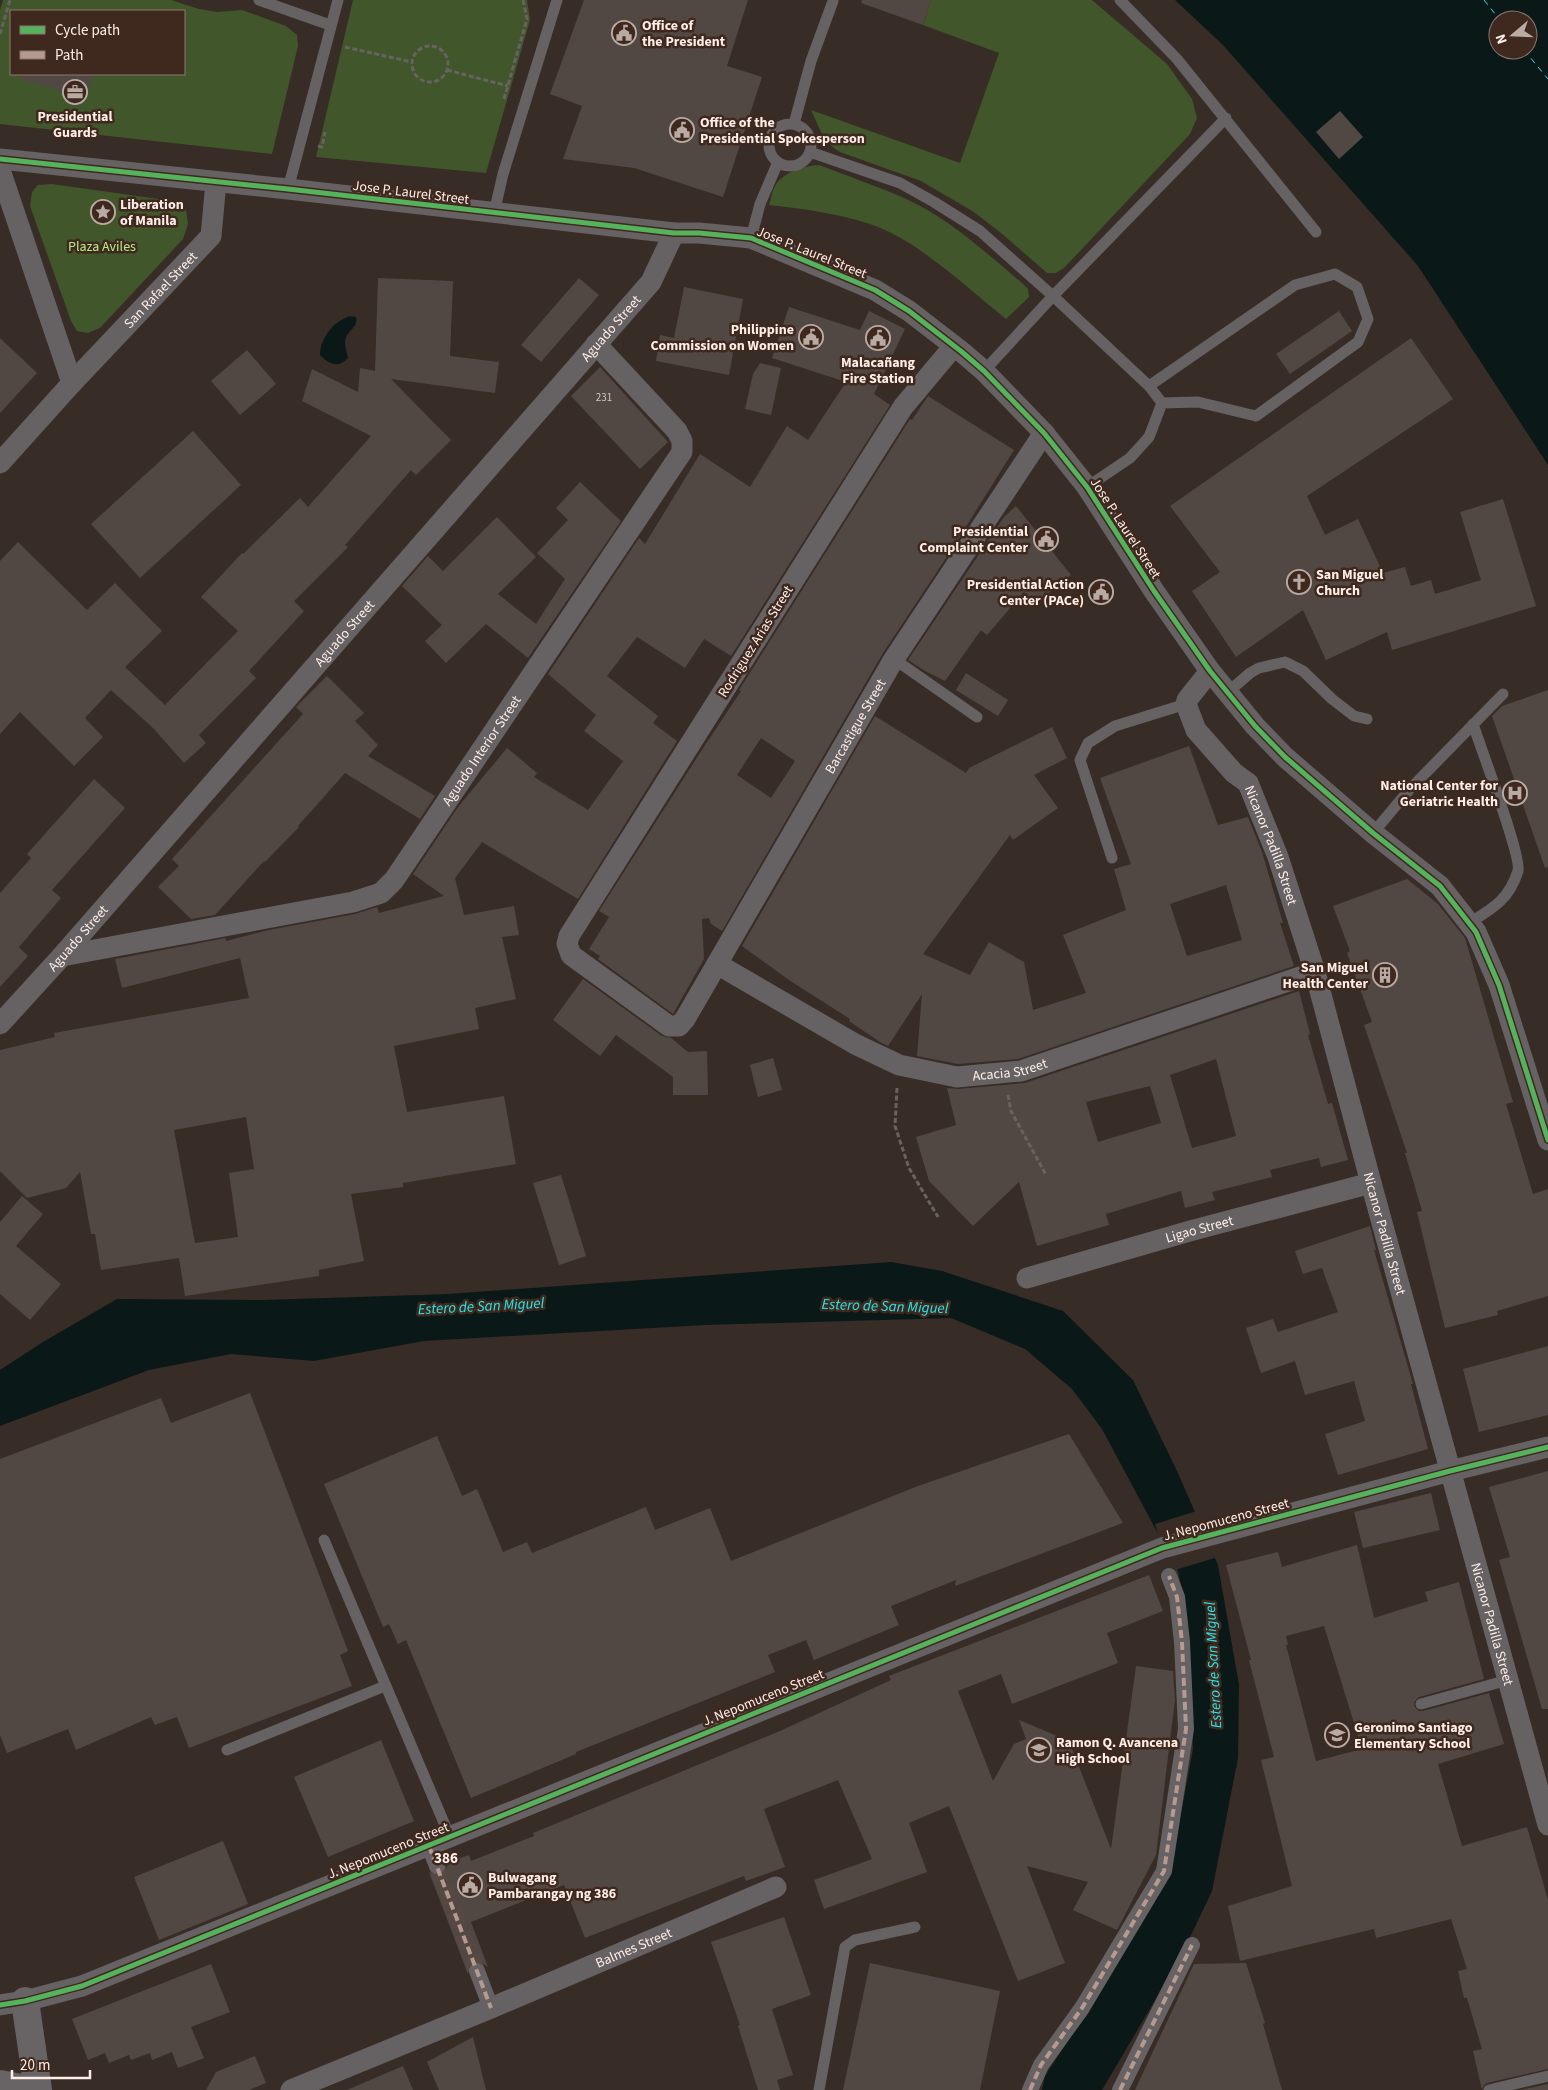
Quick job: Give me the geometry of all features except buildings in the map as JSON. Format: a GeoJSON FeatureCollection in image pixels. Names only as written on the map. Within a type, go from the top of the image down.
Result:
{"type":"FeatureCollection","features":[{"type":"Feature","properties":{"kind":"main road"},"geometry":{"type":"LineString","coordinates":[[12,2003],[38,2090]]}},
{"type":"Feature","properties":{"kind":"main road"},"geometry":{"type":"LineString","coordinates":[[0,2084],[32,2090]]}},
{"type":"Feature","properties":{"kind":"street","name":"Jose P. Laurel Street"},"geometry":{"type":"LineString","coordinates":[[0,159],[288,189],[674,233],[699,233],[751,238],[875,290],[909,311],[984,371],[1044,433],[1087,487],[1154,591],[1210,672],[1285,757],[1440,886],[1476,932],[1499,985],[1548,1140]]}},
{"type":"Feature","properties":{"kind":"street"},"geometry":{"type":"LineString","coordinates":[[0,170],[72,383]]}},
{"type":"Feature","properties":{"kind":"street","name":"San Rafael Street"},"geometry":{"type":"LineString","coordinates":[[0,463],[72,383],[211,236],[216,182]]}},
{"type":"Feature","properties":{"kind":"street","name":"Aguado Street"},"geometry":{"type":"LineString","coordinates":[[0,1024],[62,956],[650,282],[674,233]]}},
{"type":"Feature","properties":{"kind":"street","name":"Aguado Interior Street"},"geometry":{"type":"LineString","coordinates":[[62,956],[353,902],[381,894],[394,880],[682,452],[682,441],[677,431],[596,344]]}},
{"type":"Feature","properties":{"kind":"street","name":"Rodriguez Arias Street"},"geometry":{"type":"LineString","coordinates":[[679,1026],[669,1026],[571,955],[567,944],[569,936],[903,407],[954,346]]}},
{"type":"Feature","properties":{"kind":"street","name":"Barcastigue Street"},"geometry":{"type":"LineString","coordinates":[[679,1026],[685,1020],[894,659],[1044,433]]}},
{"type":"Feature","properties":{"kind":"street"},"geometry":{"type":"LineString","coordinates":[[1186,704],[1187,700],[1210,672]]}},
{"type":"Feature","properties":{"kind":"street","name":"Nicanor Padilla Street"},"geometry":{"type":"LineString","coordinates":[[1186,704],[1196,730],[1234,773],[1248,783],[1278,857],[1315,972],[1371,1183],[1548,1825]]}},
{"type":"Feature","properties":{"kind":"street","name":"Acacia Street"},"geometry":{"type":"LineString","coordinates":[[717,964],[854,1044],[899,1065],[957,1077],[1021,1071],[1315,972]]}},
{"type":"Feature","properties":{"kind":"street","name":"Ligao Street"},"geometry":{"type":"LineString","coordinates":[[1027,1278],[1190,1231],[1371,1183]]}},
{"type":"Feature","properties":{"kind":"street","name":"J. Nepomuceno Street"},"geometry":{"type":"LineString","coordinates":[[12,2003],[82,1986],[1162,1548],[1213,1533],[1548,1447]]}},
{"type":"Feature","properties":{"kind":"street"},"geometry":{"type":"LineString","coordinates":[[1030,2090],[1040,2065],[1082,2008],[1164,1871],[1186,1730],[1182,1642],[1177,1597],[1169,1576]]}},
{"type":"Feature","properties":{"kind":"street"},"geometry":{"type":"LineString","coordinates":[[429,1846],[437,1866]]}},
{"type":"Feature","properties":{"kind":"street","name":"Balmes Street"},"geometry":{"type":"LineString","coordinates":[[291,2090],[491,2008],[776,1887]]}},
{"type":"Feature","properties":{"kind":"street"},"geometry":{"type":"LineString","coordinates":[[1120,2090],[1192,1945]]}},
{"type":"Feature","properties":{"kind":"street"},"geometry":{"type":"LineString","coordinates":[[477,1971],[491,2008]]}},
{"type":"Feature","properties":{"kind":"lane"},"geometry":{"type":"LineString","coordinates":[[259,0],[330,25]]}},
{"type":"Feature","properties":{"kind":"lane"},"geometry":{"type":"LineString","coordinates":[[288,189],[338,0]]}},
{"type":"Feature","properties":{"kind":"lane"},"geometry":{"type":"LineString","coordinates":[[494,213],[503,174],[558,0]]}},
{"type":"Feature","properties":{"kind":"lane"},"geometry":{"type":"LineString","coordinates":[[1120,0],[1177,59],[1316,232]]}},
{"type":"Feature","properties":{"kind":"lane"},"geometry":{"type":"LineString","coordinates":[[794,124],[811,61],[833,1]]}},
{"type":"Feature","properties":{"kind":"lane"},"geometry":{"type":"LineString","coordinates":[[984,371],[1053,296],[1226,118]]}},
{"type":"Feature","properties":{"kind":"lane"},"geometry":{"type":"LineString","coordinates":[[787,123],[801,126],[810,138],[810,152],[800,163],[793,166],[778,162],[770,150],[770,136],[780,126],[787,123]]}},
{"type":"Feature","properties":{"kind":"lane"},"geometry":{"type":"LineString","coordinates":[[810,152],[900,182],[980,231],[1149,386],[1162,403]]}},
{"type":"Feature","properties":{"kind":"lane"},"geometry":{"type":"LineString","coordinates":[[751,238],[760,204],[778,162]]}},
{"type":"Feature","properties":{"kind":"lane"},"geometry":{"type":"LineString","coordinates":[[1149,386],[1295,285],[1335,274],[1357,287],[1368,318],[1358,342],[1256,416],[1198,402],[1162,403]]}},
{"type":"Feature","properties":{"kind":"lane"},"geometry":{"type":"LineString","coordinates":[[1087,487],[1130,458],[1149,436],[1162,403]]}},
{"type":"Feature","properties":{"kind":"lane"},"geometry":{"type":"LineString","coordinates":[[894,659],[977,717]]}},
{"type":"Feature","properties":{"kind":"lane"},"geometry":{"type":"LineString","coordinates":[[1228,693],[1250,673],[1259,668],[1284,662],[1303,671],[1354,716],[1367,719]]}},
{"type":"Feature","properties":{"kind":"lane"},"geometry":{"type":"LineString","coordinates":[[1374,833],[1409,790],[1502,694]]}},
{"type":"Feature","properties":{"kind":"lane"},"geometry":{"type":"LineString","coordinates":[[1112,858],[1080,760],[1088,743],[1115,726],[1186,704]]}},
{"type":"Feature","properties":{"kind":"lane"},"geometry":{"type":"LineString","coordinates":[[1469,923],[1497,906],[1506,897],[1518,870],[1514,846],[1473,724]]}},
{"type":"Feature","properties":{"kind":"lane"},"geometry":{"type":"LineString","coordinates":[[324,1540],[450,1837]]}},
{"type":"Feature","properties":{"kind":"lane"},"geometry":{"type":"LineString","coordinates":[[1421,1704],[1508,1680]]}},
{"type":"Feature","properties":{"kind":"lane"},"geometry":{"type":"LineString","coordinates":[[226,1750],[385,1686]]}},
{"type":"Feature","properties":{"kind":"lane"},"geometry":{"type":"LineString","coordinates":[[819,2090],[845,1946],[856,1940],[915,1927]]}},
{"type":"Feature","properties":{"kind":"lane"},"geometry":{"type":"LineString","coordinates":[[1489,2090],[1548,2076]]}},
{"type":"Feature","properties":{"kind":"path"},"geometry":{"type":"LineString","coordinates":[[0,34],[10,0]]}},
{"type":"Feature","properties":{"kind":"path"},"geometry":{"type":"LineString","coordinates":[[344,47],[412,62]]}},
{"type":"Feature","properties":{"kind":"path"},"geometry":{"type":"LineString","coordinates":[[434,47],[444,53],[447,58],[447,70],[435,82],[424,81],[415,73],[412,62],[414,56],[423,48],[434,47]]}},
{"type":"Feature","properties":{"kind":"path"},"geometry":{"type":"LineString","coordinates":[[447,70],[508,86]]}},
{"type":"Feature","properties":{"kind":"path"},"geometry":{"type":"LineString","coordinates":[[899,1065],[895,1126],[909,1168],[938,1217]]}},
{"type":"Feature","properties":{"kind":"path"},"geometry":{"type":"LineString","coordinates":[[1003,1073],[1011,1111],[1046,1174]]}},
{"type":"Feature","properties":{"kind":"green space"},"geometry":{"type":"Polygon","coordinates":[[[3,0],[171,0],[199,9],[217,12],[242,10],[286,26],[297,35],[298,46],[272,154],[0,124],[0,10],[3,0]]]}},
{"type":"Feature","properties":{"kind":"green space"},"geometry":{"type":"Polygon","coordinates":[[[353,0],[527,0],[530,20],[486,173],[316,157],[353,0]]]}},
{"type":"Feature","properties":{"kind":"green space"},"geometry":{"type":"Polygon","coordinates":[[[931,0],[1092,0],[1167,64],[1192,99],[1197,118],[1190,134],[1065,267],[1056,273],[1047,273],[974,212],[921,181],[840,152],[825,139],[811,110],[960,163],[999,53],[923,25],[931,0]]]}},
{"type":"Feature","properties":{"kind":"green space"},"geometry":{"type":"Polygon","coordinates":[[[819,165],[894,194],[936,215],[966,236],[1022,283],[1028,289],[1029,297],[1006,319],[924,253],[888,231],[833,214],[769,205],[774,188],[788,173],[801,168],[819,165]]]}},
{"type":"Feature","properties":{"kind":"green space","name":"Plaza Aviles"},"geometry":{"type":"Polygon","coordinates":[[[52,184],[173,201],[186,210],[188,224],[183,239],[100,328],[88,333],[77,331],[71,321],[30,206],[32,192],[38,185],[52,184]]]}},
{"type":"Feature","properties":{"kind":"water"},"geometry":{"type":"Polygon","coordinates":[[[1175,0],[1548,0],[1548,465],[1418,266],[1223,45],[1175,0]]]}},
{"type":"Feature","properties":{"kind":"water"},"geometry":{"type":"Polygon","coordinates":[[[350,316],[356,317],[356,324],[347,335],[345,342],[348,358],[341,363],[330,363],[320,355],[322,342],[333,326],[350,316]]]}},
{"type":"Feature","properties":{"kind":"water","name":"Estero de San Miguel"},"geometry":{"type":"Polygon","coordinates":[[[891,1262],[942,1271],[1063,1311],[1133,1380],[1177,1471],[1218,1565],[1239,1685],[1238,1758],[1212,1891],[1192,1933],[1102,2090],[1042,2090],[1045,2076],[1104,1985],[1170,1873],[1193,1749],[1188,1623],[1178,1571],[1102,1429],[1072,1389],[1025,1349],[951,1318],[705,1325],[424,1341],[314,1361],[231,1354],[149,1370],[0,1426],[0,1370],[43,1342],[117,1299],[264,1300],[448,1294],[891,1262]]]}},
{"type":"Feature","properties":{"kind":"pier"},"geometry":{"type":"Polygon","coordinates":[[[1197,1511],[1218,1557],[1175,1570],[1161,1545],[1155,1524],[1197,1511]]]}},
{"type":"Feature","properties":{"kind":"ferry route"},"geometry":{"type":"LineString","coordinates":[[1484,0],[1492,10]]}},
{"type":"Feature","properties":{"kind":"ferry route"},"geometry":{"type":"LineString","coordinates":[[1532,60],[1548,79]]}},
{"type":"Feature","properties":{"kind":"tunnel"},"geometry":{"type":"LineString","coordinates":[[437,1866],[477,1971]]}},
{"type":"Feature","properties":{"kind":"marked path"},"geometry":{"type":"LineString","coordinates":[[1030,2090],[1041,2065],[1082,2008],[1164,1871],[1186,1729],[1182,1642],[1177,1597],[1169,1576]]}},
{"type":"Feature","properties":{"kind":"marked path"},"geometry":{"type":"LineString","coordinates":[[429,1846],[491,2008]]}},
{"type":"Feature","properties":{"kind":"marked path"},"geometry":{"type":"LineString","coordinates":[[1120,2090],[1192,1945]]}},
{"type":"Feature","properties":{"kind":"cycle path"},"geometry":{"type":"LineString","coordinates":[[0,159],[288,189],[674,233],[699,233],[751,238],[875,290],[909,311],[984,371],[1044,433],[1087,487],[1154,591],[1210,671],[1255,726],[1285,757],[1373,833],[1440,886],[1476,932],[1499,985],[1548,1140]]}},
{"type":"Feature","properties":{"kind":"cycle path"},"geometry":{"type":"LineString","coordinates":[[0,2005],[25,2001],[82,1986],[1162,1548],[1450,1471],[1548,1447]]}},
{"type":"Feature","properties":{"kind":"place","name":"Office of the President"},"geometry":{"type":"Point","coordinates":[624,33]}},
{"type":"Feature","properties":{"kind":"place","name":"Presidential Guards"},"geometry":{"type":"Point","coordinates":[75,92]}},
{"type":"Feature","properties":{"kind":"place","name":"Office of the Presidential Spokesperson"},"geometry":{"type":"Point","coordinates":[682,130]}},
{"type":"Feature","properties":{"kind":"place","name":"Liberation of Manila"},"geometry":{"type":"Point","coordinates":[103,212]}},
{"type":"Feature","properties":{"kind":"place","name":"Philippine Commission on Women"},"geometry":{"type":"Point","coordinates":[811,337]}},
{"type":"Feature","properties":{"kind":"place","name":"Malacañang Fire Station"},"geometry":{"type":"Point","coordinates":[878,338]}},
{"type":"Feature","properties":{"kind":"place","name":"Presidential Complaint Center"},"geometry":{"type":"Point","coordinates":[1046,539]}},
{"type":"Feature","properties":{"kind":"place","name":"San Miguel Church"},"geometry":{"type":"Point","coordinates":[1299,582]}},
{"type":"Feature","properties":{"kind":"place","name":"Presidential Action Center (PACe)"},"geometry":{"type":"Point","coordinates":[1101,592]}},
{"type":"Feature","properties":{"kind":"place","name":"National Center for Geriatric Health"},"geometry":{"type":"Point","coordinates":[1515,793]}},
{"type":"Feature","properties":{"kind":"place","name":"San Miguel Health Center"},"geometry":{"type":"Point","coordinates":[1385,975]}},
{"type":"Feature","properties":{"kind":"place","name":"Geronimo Santiago Elementary School"},"geometry":{"type":"Point","coordinates":[1337,1735]}},
{"type":"Feature","properties":{"kind":"place","name":"Ramon Q. Avancena High School"},"geometry":{"type":"Point","coordinates":[1039,1750]}},
{"type":"Feature","properties":{"kind":"place","name":"Bulwagang Pambarangay ng 386"},"geometry":{"type":"Point","coordinates":[470,1885]}},
{"type":"Feature","properties":{"kind":"district","name":"386"},"geometry":{"type":"Point","coordinates":[446,1858]}}]}
